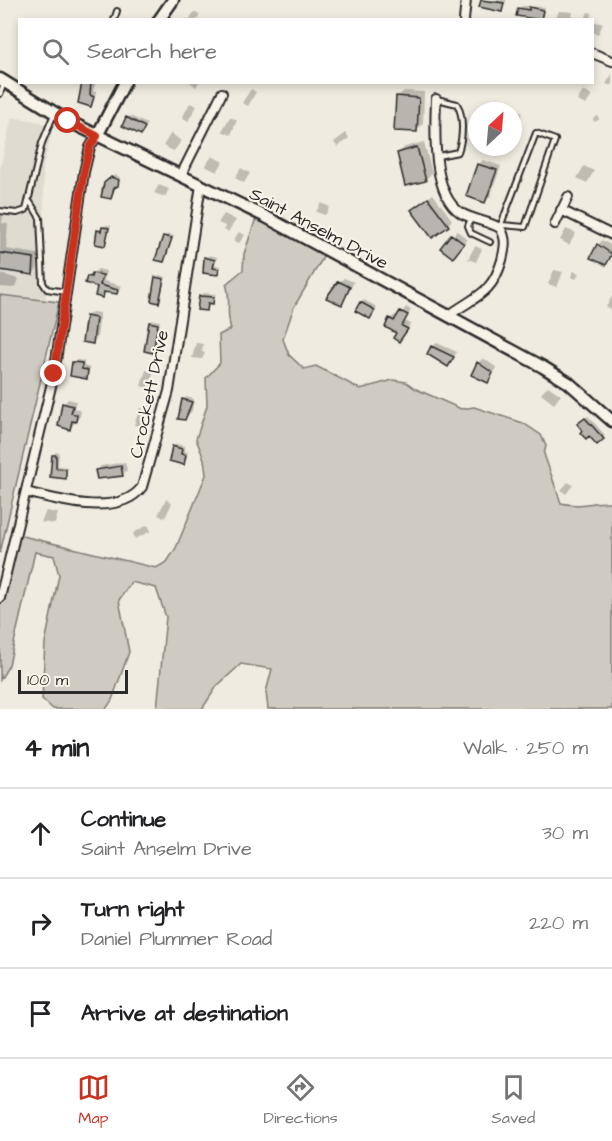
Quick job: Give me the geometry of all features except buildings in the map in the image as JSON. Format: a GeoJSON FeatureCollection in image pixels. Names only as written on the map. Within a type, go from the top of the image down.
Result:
{"type":"FeatureCollection","features":[{"type":"Feature","properties":{"kind":"street"},"geometry":{"type":"LineString","coordinates":[[465,18],[466,0]]}},
{"type":"Feature","properties":{"kind":"street"},"geometry":{"type":"LineString","coordinates":[[160,18],[172,1]]}},
{"type":"Feature","properties":{"kind":"street"},"geometry":{"type":"LineString","coordinates":[[594,54],[612,61]]}},
{"type":"Feature","properties":{"kind":"street","name":"Saint Anselm Drive"},"geometry":{"type":"LineString","coordinates":[[2,81],[54,114],[283,225],[560,377],[612,421]]}},
{"type":"Feature","properties":{"kind":"street"},"geometry":{"type":"LineString","coordinates":[[0,598],[54,374],[84,171],[90,147],[124,84]]}},
{"type":"Feature","properties":{"kind":"street"},"geometry":{"type":"LineString","coordinates":[[182,176],[222,93]]}},
{"type":"Feature","properties":{"kind":"street"},"geometry":{"type":"LineString","coordinates":[[436,99],[437,156],[445,192],[455,207],[471,217],[501,226],[504,235],[504,250],[491,287],[448,316]]}},
{"type":"Feature","properties":{"kind":"street","name":"Crockett Drive"},"geometry":{"type":"LineString","coordinates":[[26,492],[55,499],[109,504],[131,498],[142,487],[169,391],[201,184]]}},
{"type":"Feature","properties":{"kind":"street"},"geometry":{"type":"LineString","coordinates":[[555,224],[568,196]]}},
{"type":"Feature","properties":{"kind":"street"},"geometry":{"type":"LineString","coordinates":[[561,210],[612,235]]}},
{"type":"Feature","properties":{"kind":"lane"},"geometry":{"type":"LineString","coordinates":[[115,18],[117,11]]}},
{"type":"Feature","properties":{"kind":"lane"},"geometry":{"type":"LineString","coordinates":[[0,94],[2,81]]}},
{"type":"Feature","properties":{"kind":"lane"},"geometry":{"type":"LineString","coordinates":[[436,99],[457,104],[461,111],[461,143],[458,152],[437,156]]}},
{"type":"Feature","properties":{"kind":"lane"},"geometry":{"type":"LineString","coordinates":[[0,211],[18,213],[26,210],[30,202],[40,149],[54,114]]}},
{"type":"Feature","properties":{"kind":"lane"},"geometry":{"type":"LineString","coordinates":[[536,133],[555,140],[525,227],[501,226],[536,133]]}},
{"type":"Feature","properties":{"kind":"lane"},"geometry":{"type":"LineString","coordinates":[[30,202],[40,218],[43,283],[50,291],[66,292]]}},
{"type":"Feature","properties":{"kind":"lane"},"geometry":{"type":"LineString","coordinates":[[471,217],[468,226],[471,233],[490,242]]}},
{"type":"Feature","properties":{"kind":"shaded area"},"geometry":{"type":"Polygon","coordinates":[[[12,117],[41,122],[52,132],[43,167],[46,299],[0,295],[0,168],[12,117]]]}},
{"type":"Feature","properties":{"kind":"shaded area"},"geometry":{"type":"Polygon","coordinates":[[[256,218],[325,254],[294,307],[283,339],[289,355],[304,369],[316,366],[360,389],[393,380],[406,382],[416,389],[461,409],[474,407],[523,423],[541,435],[546,446],[544,454],[561,503],[575,505],[612,502],[612,709],[268,709],[266,692],[272,669],[241,664],[217,686],[202,709],[157,709],[166,617],[156,588],[131,582],[119,600],[129,652],[112,700],[106,709],[53,709],[42,699],[45,643],[59,575],[54,556],[35,552],[9,665],[0,680],[0,598],[18,535],[156,568],[167,562],[176,548],[206,475],[204,459],[196,439],[207,406],[206,378],[220,363],[219,335],[231,329],[226,284],[243,270],[244,254],[256,218]]]}},
{"type":"Feature","properties":{"kind":"shaded area"},"geometry":{"type":"Polygon","coordinates":[[[0,295],[59,302],[0,553],[0,295]]]}},
{"type":"Feature","properties":{"kind":"route"},"geometry":{"type":"LineString","coordinates":[[54,374],[84,171],[90,147],[97,136],[68,121]]}}]}
